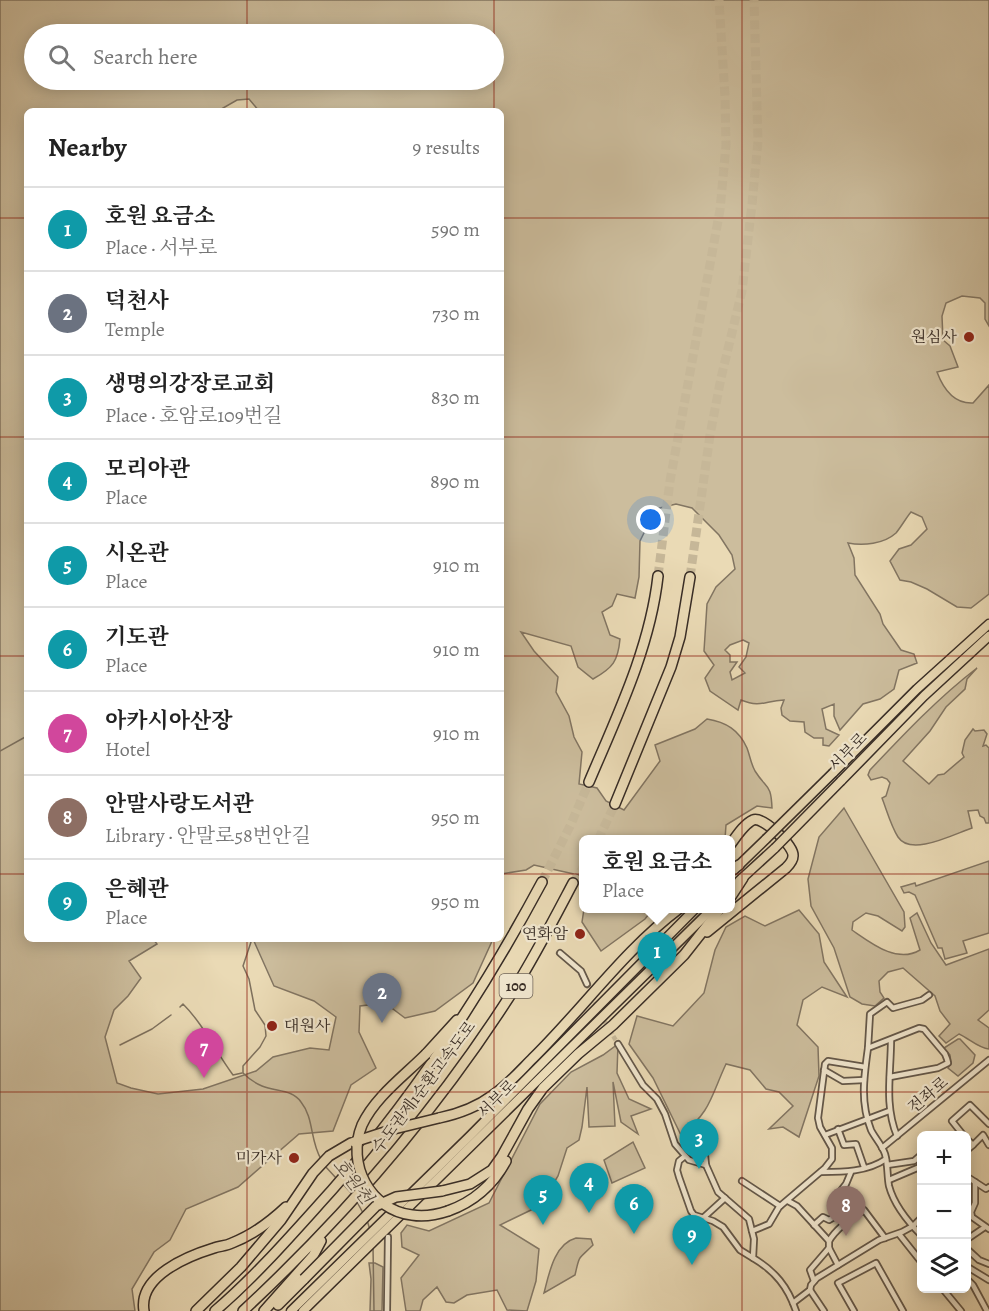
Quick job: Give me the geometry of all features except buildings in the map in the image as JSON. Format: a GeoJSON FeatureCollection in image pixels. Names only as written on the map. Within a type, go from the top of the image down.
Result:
{"type":"FeatureCollection","features":[{"type":"Feature","properties":{"kind":"highway"},"geometry":{"type":"LineString","coordinates":[[589,782],[624,696],[650,621],[658,576]]}},
{"type":"Feature","properties":{"kind":"highway"},"geometry":{"type":"LineString","coordinates":[[615,804],[658,700],[680,637],[690,577]]}},
{"type":"Feature","properties":{"kind":"highway","name":"서부로"},"geometry":{"type":"LineString","coordinates":[[740,865],[924,683],[989,624]]}},
{"type":"Feature","properties":{"kind":"highway","name":"서부로"},"geometry":{"type":"LineString","coordinates":[[735,885],[775,848],[924,696],[989,636]]}},
{"type":"Feature","properties":{"kind":"highway"},"geometry":{"type":"LineString","coordinates":[[735,839],[750,821],[760,819],[789,846],[793,852],[793,860],[735,908]]}},
{"type":"Feature","properties":{"kind":"highway"},"geometry":{"type":"LineString","coordinates":[[735,868],[740,865]]}},
{"type":"Feature","properties":{"kind":"highway"},"geometry":{"type":"LineString","coordinates":[[735,890],[743,878]]}},
{"type":"Feature","properties":{"kind":"highway","name":"수도권제1순환고속도로"},"geometry":{"type":"LineString","coordinates":[[215,1311],[255,1275],[353,1167],[429,1067],[472,1003],[498,962],[542,882]]}},
{"type":"Feature","properties":{"kind":"highway","name":"수도권제1순환고속도로"},"geometry":{"type":"LineString","coordinates":[[243,1311],[327,1228],[391,1158],[450,1082],[518,983],[573,883]]}},
{"type":"Feature","properties":{"kind":"highway"},"geometry":{"type":"LineString","coordinates":[[196,1311],[241,1267],[329,1156],[351,1143],[457,1113],[482,1102],[503,1088],[566,1026],[603,982],[671,913]]}},
{"type":"Feature","properties":{"kind":"highway"},"geometry":{"type":"LineString","coordinates":[[663,921],[674,913]]}},
{"type":"Feature","properties":{"kind":"highway","name":"서부로"},"geometry":{"type":"LineString","coordinates":[[303,1311],[325,1282],[404,1199],[470,1136],[692,913]]}},
{"type":"Feature","properties":{"kind":"highway","name":"서부로"},"geometry":{"type":"LineString","coordinates":[[291,1311],[411,1206],[709,913]]}},
{"type":"Feature","properties":{"kind":"highway"},"geometry":{"type":"LineString","coordinates":[[684,955],[718,913]]}},
{"type":"Feature","properties":{"kind":"highway"},"geometry":{"type":"LineString","coordinates":[[272,1311],[376,1206],[396,1197],[442,1191],[470,1184],[492,1170],[531,1103],[543,1089],[729,913]]}},
{"type":"Feature","properties":{"kind":"highway"},"geometry":{"type":"LineString","coordinates":[[472,1003],[368,1114],[359,1135],[357,1156],[365,1184],[384,1205],[401,1213],[416,1216],[448,1211],[471,1200],[491,1183],[504,1164],[521,1122]]}},
{"type":"Feature","properties":{"kind":"highway"},"geometry":{"type":"LineString","coordinates":[[143,1309],[147,1291],[156,1278],[178,1262],[214,1248],[232,1244],[283,1212]]}},
{"type":"Feature","properties":{"kind":"highway"},"geometry":{"type":"LineString","coordinates":[[264,1311],[313,1256],[327,1228]]}},
{"type":"Feature","properties":{"kind":"street"},"geometry":{"type":"LineString","coordinates":[[560,953],[580,971],[587,984]]}},
{"type":"Feature","properties":{"kind":"street"},"geometry":{"type":"LineString","coordinates":[[917,1231],[892,1195],[882,1148],[867,1117],[863,1096],[870,1014],[887,1002],[893,1008],[922,1000],[928,995]]}},
{"type":"Feature","properties":{"kind":"street"},"geometry":{"type":"LineString","coordinates":[[868,1048],[924,1029],[945,1054],[948,1063],[938,1068],[890,1077]]}},
{"type":"Feature","properties":{"kind":"street"},"geometry":{"type":"LineString","coordinates":[[891,1040],[889,1111],[897,1136]]}},
{"type":"Feature","properties":{"kind":"street"},"geometry":{"type":"LineString","coordinates":[[618,1044],[643,1085],[657,1099],[665,1114],[675,1144],[689,1160],[706,1165]]}},
{"type":"Feature","properties":{"kind":"street"},"geometry":{"type":"LineString","coordinates":[[752,1231],[770,1224],[780,1206],[829,1164],[833,1154],[818,1118],[824,1070],[828,1061],[865,1067]]}},
{"type":"Feature","properties":{"kind":"street","name":"전좌로"},"geometry":{"type":"LineString","coordinates":[[882,1148],[988,1062]]}},
{"type":"Feature","properties":{"kind":"street"},"geometry":{"type":"LineString","coordinates":[[824,1070],[843,1081],[864,1080]]}},
{"type":"Feature","properties":{"kind":"street"},"geometry":{"type":"LineString","coordinates":[[960,1131],[952,1121],[970,1105],[989,1124]]}},
{"type":"Feature","properties":{"kind":"street"},"geometry":{"type":"LineString","coordinates":[[825,1135],[867,1117],[889,1111]]}},
{"type":"Feature","properties":{"kind":"street"},"geometry":{"type":"LineString","coordinates":[[838,1129],[844,1145],[856,1144],[864,1167]]}},
{"type":"Feature","properties":{"kind":"street"},"geometry":{"type":"LineString","coordinates":[[973,1145],[983,1135],[989,1145]]}},
{"type":"Feature","properties":{"kind":"street"},"geometry":{"type":"LineString","coordinates":[[704,1145],[706,1165],[714,1186],[749,1219],[755,1249],[753,1258]]}},
{"type":"Feature","properties":{"kind":"street"},"geometry":{"type":"LineString","coordinates":[[685,1156],[677,1164],[691,1211],[694,1215],[723,1227],[740,1250],[765,1265],[778,1277],[785,1286],[796,1311]]}},
{"type":"Feature","properties":{"kind":"street"},"geometry":{"type":"LineString","coordinates":[[821,1172],[851,1172],[886,1162],[914,1161],[917,1158]]}},
{"type":"Feature","properties":{"kind":"street"},"geometry":{"type":"LineString","coordinates":[[889,1180],[917,1168]]}},
{"type":"Feature","properties":{"kind":"street"},"geometry":{"type":"LineString","coordinates":[[814,1225],[823,1216],[829,1220],[834,1217],[839,1192],[846,1184],[851,1172]]}},
{"type":"Feature","properties":{"kind":"street"},"geometry":{"type":"LineString","coordinates":[[971,1179],[986,1189],[989,1187]]}},
{"type":"Feature","properties":{"kind":"street"},"geometry":{"type":"LineString","coordinates":[[742,1181],[780,1206]]}},
{"type":"Feature","properties":{"kind":"street"},"geometry":{"type":"LineString","coordinates":[[968,1239],[987,1228],[972,1217],[970,1212],[975,1203],[975,1182]]}},
{"type":"Feature","properties":{"kind":"street"},"geometry":{"type":"LineString","coordinates":[[703,1218],[725,1198]]}},
{"type":"Feature","properties":{"kind":"street"},"geometry":{"type":"LineString","coordinates":[[788,1201],[796,1206],[829,1241],[829,1248],[838,1265]]}},
{"type":"Feature","properties":{"kind":"street"},"geometry":{"type":"LineString","coordinates":[[829,1241],[854,1216],[864,1210],[885,1238]]}},
{"type":"Feature","properties":{"kind":"street"},"geometry":{"type":"LineString","coordinates":[[793,1303],[810,1290],[814,1281],[838,1265],[885,1238],[899,1234],[917,1222]]}},
{"type":"Feature","properties":{"kind":"street"},"geometry":{"type":"LineString","coordinates":[[899,1234],[917,1258]]}},
{"type":"Feature","properties":{"kind":"street"},"geometry":{"type":"LineString","coordinates":[[387,1311],[388,1237]]}},
{"type":"Feature","properties":{"kind":"street"},"geometry":{"type":"LineString","coordinates":[[814,1281],[810,1270],[829,1248]]}},
{"type":"Feature","properties":{"kind":"street"},"geometry":{"type":"LineString","coordinates":[[971,1253],[979,1260],[989,1264]]}},
{"type":"Feature","properties":{"kind":"street"},"geometry":{"type":"LineString","coordinates":[[854,1311],[838,1283],[876,1263],[903,1311]]}},
{"type":"Feature","properties":{"kind":"street"},"geometry":{"type":"LineString","coordinates":[[971,1269],[989,1280]]}},
{"type":"Feature","properties":{"kind":"street"},"geometry":{"type":"LineString","coordinates":[[971,1283],[987,1311]]}},
{"type":"Feature","properties":{"kind":"street"},"geometry":{"type":"LineString","coordinates":[[810,1290],[824,1311]]}},
{"type":"Feature","properties":{"kind":"street"},"geometry":{"type":"LineString","coordinates":[[946,1293],[961,1311]]}},
{"type":"Feature","properties":{"kind":"shaded area"},"geometry":{"type":"Polygon","coordinates":[[[0,0],[989,0],[989,326],[985,319],[985,303],[980,298],[962,296],[946,303],[942,316],[943,340],[950,346],[958,367],[937,372],[942,384],[950,394],[966,403],[973,403],[989,385],[989,594],[971,608],[957,607],[927,589],[900,580],[890,561],[899,549],[911,545],[927,529],[922,517],[911,512],[896,533],[886,540],[867,544],[848,543],[854,558],[855,575],[880,614],[883,624],[901,650],[914,654],[917,663],[899,670],[894,689],[880,699],[863,704],[840,730],[834,716],[834,704],[822,709],[826,729],[839,735],[829,746],[823,745],[823,738],[814,738],[805,732],[804,722],[790,721],[782,715],[781,708],[784,700],[758,704],[741,700],[738,710],[710,691],[705,678],[714,665],[704,651],[707,604],[716,587],[735,569],[732,555],[719,535],[692,508],[676,504],[656,509],[640,541],[639,577],[635,598],[617,594],[612,606],[602,612],[610,635],[620,639],[618,653],[610,667],[593,679],[578,667],[571,646],[521,632],[534,651],[558,677],[556,692],[569,716],[574,737],[582,752],[579,784],[597,788],[606,801],[624,810],[660,761],[655,745],[695,729],[707,719],[726,725],[740,736],[755,771],[769,790],[772,808],[757,806],[726,825],[725,835],[579,835],[579,875],[534,865],[526,870],[504,874],[504,108],[256,108],[249,99],[237,100],[223,108],[24,108],[24,942],[155,942],[157,944],[129,961],[141,978],[114,1010],[105,1037],[117,1083],[158,1094],[203,1089],[256,1071],[273,1057],[310,1048],[329,1050],[336,1017],[314,1001],[274,986],[254,942],[492,942],[473,983],[435,1011],[405,1018],[385,1003],[360,1006],[359,1032],[376,1068],[351,1085],[333,1131],[299,1134],[238,1187],[186,1209],[170,1240],[154,1252],[132,1289],[135,1311],[0,1311],[0,0]],[[743,640],[730,645],[725,650],[730,655],[730,662],[737,662],[730,672],[732,680],[745,673],[739,667],[746,657],[749,643],[743,640]]]}},
{"type":"Feature","properties":{"kind":"shaded area"},"geometry":{"type":"Polygon","coordinates":[[[977,668],[967,679],[965,689],[946,707],[930,731],[903,761],[929,784],[964,757],[962,753],[965,740],[973,729],[975,731],[984,730],[987,734],[983,746],[986,745],[989,748],[989,823],[986,823],[980,816],[978,810],[968,811],[972,828],[922,845],[904,843],[891,823],[882,798],[886,796],[890,783],[882,777],[871,780],[868,775],[870,770],[935,704],[977,668]]]}},
{"type":"Feature","properties":{"kind":"shaded area"},"geometry":{"type":"Polygon","coordinates":[[[844,808],[904,912],[905,927],[902,931],[878,916],[866,913],[853,922],[852,930],[884,950],[902,955],[911,954],[920,950],[910,918],[917,913],[931,943],[946,965],[989,949],[989,1010],[978,1020],[989,1028],[989,1049],[959,1034],[946,1043],[939,1036],[950,1024],[940,1011],[935,996],[903,968],[888,972],[879,981],[880,992],[884,998],[875,1006],[862,1004],[850,997],[834,948],[811,906],[808,879],[819,837],[844,808]]]}},
{"type":"Feature","properties":{"kind":"shaded area"},"geometry":{"type":"Polygon","coordinates":[[[989,861],[989,933],[963,941],[967,953],[945,959],[942,948],[938,948],[915,895],[909,892],[904,893],[901,887],[915,883],[916,886],[989,861]]]}},
{"type":"Feature","properties":{"kind":"shaded area"},"geometry":{"type":"Polygon","coordinates":[[[799,910],[819,934],[824,962],[847,997],[822,987],[803,1000],[797,1025],[818,1047],[819,1076],[799,1137],[783,1127],[769,1129],[793,1106],[779,1092],[766,1089],[750,1070],[726,1064],[699,1119],[681,1135],[653,1078],[629,1044],[637,1016],[673,1026],[704,993],[715,950],[726,927],[745,916],[765,926],[799,910]]]}},
{"type":"Feature","properties":{"kind":"shaded area"},"geometry":{"type":"Polygon","coordinates":[[[583,913],[650,913],[601,951],[582,922],[583,913]]]}},
{"type":"Feature","properties":{"kind":"shaded area"},"geometry":{"type":"Polygon","coordinates":[[[958,1039],[975,1055],[973,1063],[958,1076],[948,1068],[951,1063],[950,1055],[944,1048],[958,1039]]]}},
{"type":"Feature","properties":{"kind":"shaded area"},"geometry":{"type":"Polygon","coordinates":[[[618,1044],[617,1073],[629,1099],[651,1109],[631,1116],[638,1134],[621,1122],[613,1082],[615,1126],[589,1127],[587,1087],[579,1140],[567,1148],[558,1176],[546,1196],[531,1210],[500,1225],[539,1249],[536,1281],[527,1311],[507,1310],[497,1290],[467,1295],[454,1303],[446,1302],[437,1287],[423,1300],[420,1311],[406,1311],[401,1278],[419,1255],[402,1247],[401,1233],[407,1225],[429,1231],[489,1203],[540,1104],[571,1072],[618,1044]]]}},
{"type":"Feature","properties":{"kind":"shaded area"},"geometry":{"type":"Polygon","coordinates":[[[633,1142],[645,1168],[612,1183],[604,1160],[633,1142]]]}},
{"type":"Feature","properties":{"kind":"shaded area"},"geometry":{"type":"Polygon","coordinates":[[[576,1238],[591,1239],[593,1245],[580,1258],[575,1275],[544,1293],[554,1261],[562,1246],[576,1238]]]}},
{"type":"Feature","properties":{"kind":"shaded area"},"geometry":{"type":"Polygon","coordinates":[[[369,1263],[383,1267],[382,1311],[370,1311],[369,1263]]]}},
{"type":"Feature","properties":{"kind":"waterway"},"geometry":{"type":"LineString","coordinates":[[0,751],[24,738]]}},
{"type":"Feature","properties":{"kind":"waterway","name":"호원천"},"geometry":{"type":"LineString","coordinates":[[251,942],[243,966],[249,979],[255,1010],[265,1025],[266,1036],[260,1047],[243,1066],[243,1073],[259,1085],[293,1095],[301,1102],[308,1115],[321,1159]]}},
{"type":"Feature","properties":{"kind":"waterway"},"geometry":{"type":"LineString","coordinates":[[180,1007],[183,1004],[197,1021],[233,1075],[242,1073]]}},
{"type":"Feature","properties":{"kind":"waterway"},"geometry":{"type":"LineString","coordinates":[[120,1045],[152,1029],[171,1015]]}},
{"type":"Feature","properties":{"kind":"waterway","name":"호원천"},"geometry":{"type":"LineString","coordinates":[[325,1166],[336,1178]]}},
{"type":"Feature","properties":{"kind":"waterway","name":"호원천"},"geometry":{"type":"LineString","coordinates":[[342,1183],[353,1195]]}},
{"type":"Feature","properties":{"kind":"waterway","name":"호원천"},"geometry":{"type":"LineString","coordinates":[[357,1202],[363,1213]]}},
{"type":"Feature","properties":{"kind":"waterway","name":"호원천"},"geometry":{"type":"LineString","coordinates":[[367,1220],[370,1230]]}},
{"type":"Feature","properties":{"kind":"waterway","name":"호원천"},"geometry":{"type":"LineString","coordinates":[[373,1246],[374,1311]]}},
{"type":"Feature","properties":{"kind":"tunnel"},"geometry":{"type":"LineString","coordinates":[[658,576],[670,481],[720,210],[726,145],[719,0]]}},
{"type":"Feature","properties":{"kind":"tunnel"},"geometry":{"type":"LineString","coordinates":[[690,577],[710,435],[742,291],[752,204],[758,141],[754,0]]}},
{"type":"Feature","properties":{"kind":"tunnel"},"geometry":{"type":"LineString","coordinates":[[542,882],[589,782]]}},
{"type":"Feature","properties":{"kind":"tunnel"},"geometry":{"type":"LineString","coordinates":[[600,835],[615,804]]}},
{"type":"Feature","properties":{"kind":"tunnel"},"geometry":{"type":"LineString","coordinates":[[573,883],[579,874]]}},
{"type":"Feature","properties":{"kind":"tunnel"},"geometry":{"type":"LineString","coordinates":[[587,984],[602,1017],[618,1044]]}},
{"type":"Feature","properties":{"kind":"place","name":"원심사"},"geometry":{"type":"Point","coordinates":[969,337]}},
{"type":"Feature","properties":{"kind":"place","name":"연화암"},"geometry":{"type":"Point","coordinates":[580,934]}},
{"type":"Feature","properties":{"kind":"place","name":"호원 요금소"},"geometry":{"type":"Point","coordinates":[657,982]}},
{"type":"Feature","properties":{"kind":"place","name":"덕천사"},"geometry":{"type":"Point","coordinates":[382,1023]}},
{"type":"Feature","properties":{"kind":"place","name":"대원사"},"geometry":{"type":"Point","coordinates":[272,1026]}},
{"type":"Feature","properties":{"kind":"place","name":"아카시아산장"},"geometry":{"type":"Point","coordinates":[204,1078]}},
{"type":"Feature","properties":{"kind":"place","name":"미가사"},"geometry":{"type":"Point","coordinates":[294,1158]}},
{"type":"Feature","properties":{"kind":"place","name":"생명의강장로교회"},"geometry":{"type":"Point","coordinates":[699,1169]}},
{"type":"Feature","properties":{"kind":"place","name":"모리아관"},"geometry":{"type":"Point","coordinates":[589,1213]}},
{"type":"Feature","properties":{"kind":"place","name":"시온관"},"geometry":{"type":"Point","coordinates":[543,1225]}},
{"type":"Feature","properties":{"kind":"place","name":"기도관"},"geometry":{"type":"Point","coordinates":[634,1234]}},
{"type":"Feature","properties":{"kind":"place","name":"안말사랑도서관"},"geometry":{"type":"Point","coordinates":[846,1236]}},
{"type":"Feature","properties":{"kind":"place","name":"은혜관"},"geometry":{"type":"Point","coordinates":[692,1265]}}]}
